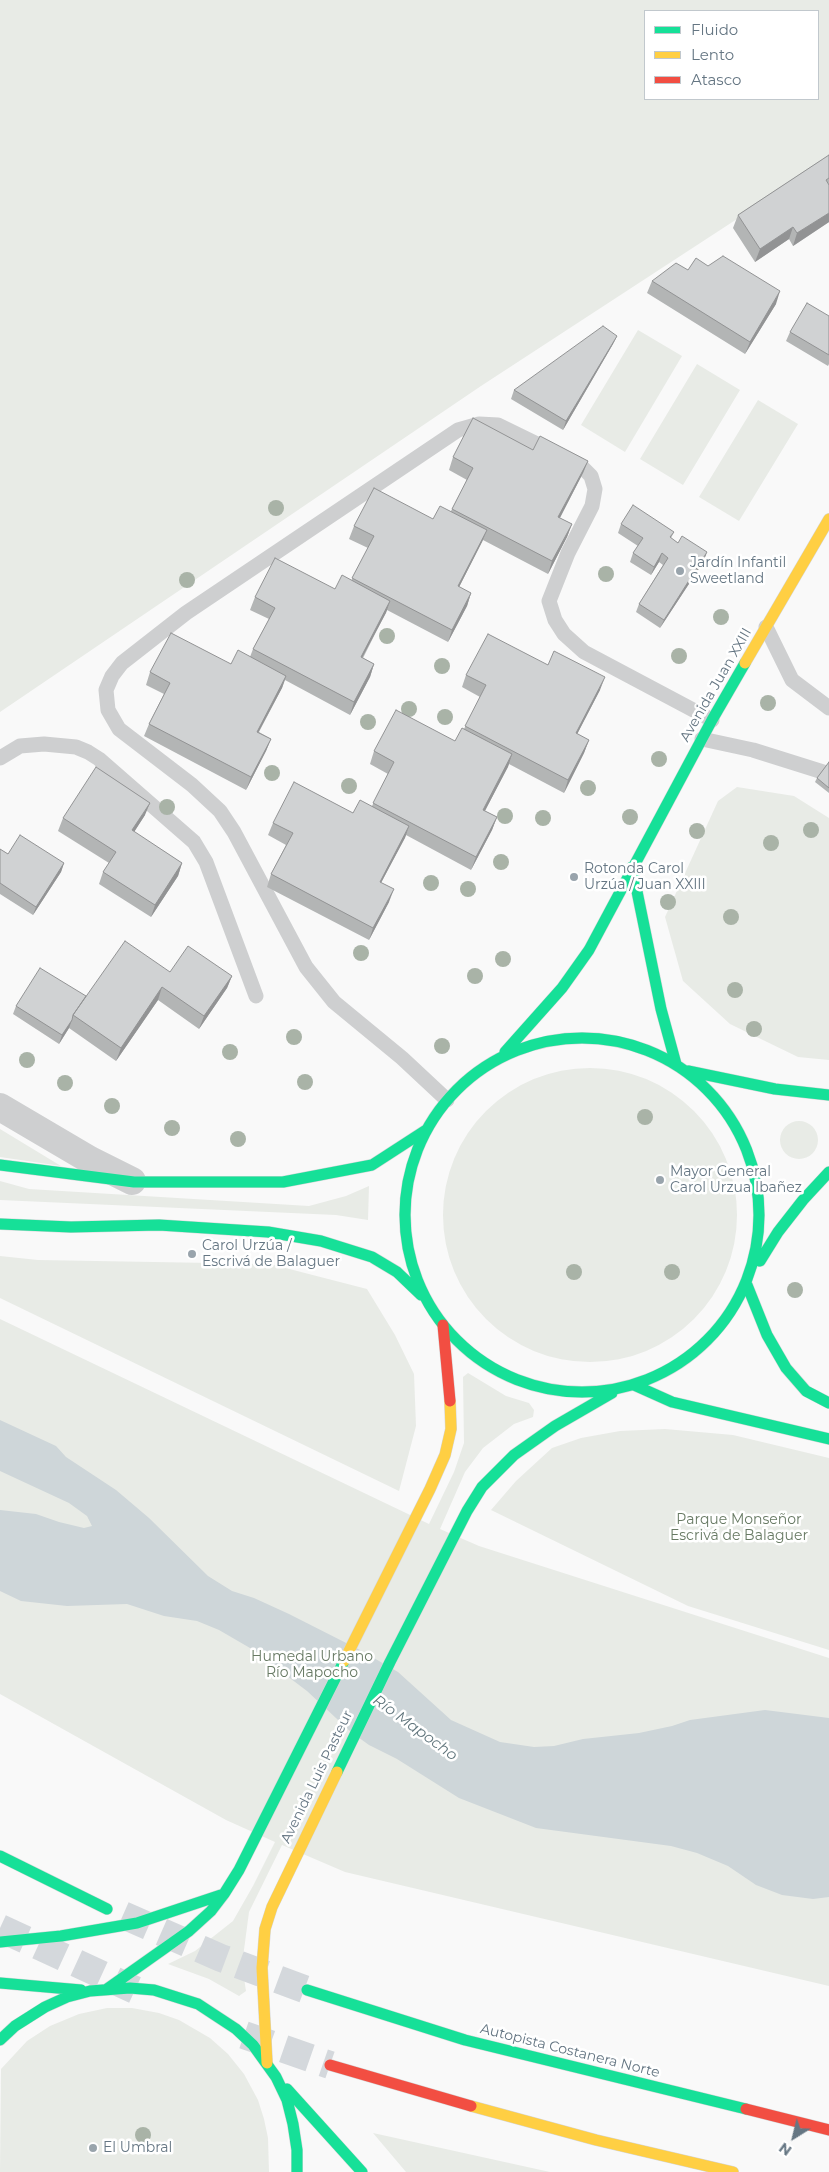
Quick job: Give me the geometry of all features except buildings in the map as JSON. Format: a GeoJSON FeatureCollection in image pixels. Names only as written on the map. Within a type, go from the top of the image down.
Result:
{"type":"FeatureCollection","features":[{"type":"Feature","properties":{"kind":"main road","name":"Avenida Juan XXIII"},"geometry":{"type":"LineString","coordinates":[[500,1057],[562,988],[589,950],[712,720],[829,519]]}},
{"type":"Feature","properties":{"kind":"main road"},"geometry":{"type":"LineString","coordinates":[[632,868],[655,981],[676,1064]]}},
{"type":"Feature","properties":{"kind":"main road"},"geometry":{"type":"LineString","coordinates":[[756,1266],[760,1231],[759,1203],[749,1159],[734,1126],[714,1096],[688,1071],[643,1049],[607,1040],[571,1039],[534,1045],[500,1057],[472,1076],[447,1100],[426,1130],[412,1163],[405,1197],[405,1232],[412,1266],[426,1299],[443,1324],[470,1353],[504,1374],[541,1388],[580,1392],[620,1389],[634,1385],[660,1374],[685,1360],[706,1342],[722,1325],[778,1232],[829,1172]]}},
{"type":"Feature","properties":{"kind":"main road"},"geometry":{"type":"LineString","coordinates":[[688,1071],[775,1089],[829,1095]]}},
{"type":"Feature","properties":{"kind":"main road"},"geometry":{"type":"LineString","coordinates":[[0,1165],[134,1182],[283,1182],[343,1172],[372,1164],[426,1130]]}},
{"type":"Feature","properties":{"kind":"main road"},"geometry":{"type":"LineString","coordinates":[[0,1224],[71,1227],[159,1224],[220,1227],[268,1232],[321,1241],[353,1250],[384,1263],[426,1299]]}},
{"type":"Feature","properties":{"kind":"main road"},"geometry":{"type":"LineString","coordinates":[[747,1285],[767,1335],[786,1368],[806,1391],[829,1403]]}},
{"type":"Feature","properties":{"kind":"main road","name":"Avenida Luis Pasteur"},"geometry":{"type":"LineString","coordinates":[[108,1989],[189,1931],[211,1911],[239,1870],[430,1489],[445,1455],[451,1429],[443,1324]]}},
{"type":"Feature","properties":{"kind":"main road"},"geometry":{"type":"LineString","coordinates":[[634,1385],[672,1402],[829,1439]]}},
{"type":"Feature","properties":{"kind":"main road","name":"Avenida Luis Pasteur"},"geometry":{"type":"LineString","coordinates":[[267,2063],[262,1948],[272,1907],[390,1662],[464,1519],[482,1486],[514,1455],[555,1426],[620,1389]]}},
{"type":"Feature","properties":{"kind":"main road"},"geometry":{"type":"LineString","coordinates":[[0,1856],[107,1908]]}},
{"type":"Feature","properties":{"kind":"main road"},"geometry":{"type":"LineString","coordinates":[[0,1942],[61,1936],[137,1923],[224,1894]]}},
{"type":"Feature","properties":{"kind":"main road"},"geometry":{"type":"LineString","coordinates":[[0,1983],[90,1991]]}},
{"type":"Feature","properties":{"kind":"main road"},"geometry":{"type":"LineString","coordinates":[[0,2040],[15,2026],[40,2010],[67,1997],[90,1991],[130,1988],[154,1990],[198,2004],[236,2029],[253,2045],[276,2077],[294,2124],[297,2172]]}},
{"type":"Feature","properties":{"kind":"main road","name":"Autopista Costanera Norte"},"geometry":{"type":"LineString","coordinates":[[307,1990],[466,2040],[829,2130]]}},
{"type":"Feature","properties":{"kind":"main road"},"geometry":{"type":"LineString","coordinates":[[330,2065],[586,2137],[733,2172]]}},
{"type":"Feature","properties":{"kind":"main road"},"geometry":{"type":"LineString","coordinates":[[276,2077],[362,2172]]}},
{"type":"Feature","properties":{"kind":"street"},"geometry":{"type":"LineString","coordinates":[[0,1107],[90,1160],[134,1182]]}},
{"type":"Feature","properties":{"kind":"lane"},"geometry":{"type":"LineString","coordinates":[[447,1100],[402,1058],[334,1002],[306,967],[234,832],[220,811],[192,784],[119,729],[108,710],[106,690],[112,676],[122,663],[186,613],[458,430],[479,424],[498,425],[580,465],[591,476],[595,489],[592,506],[568,553],[549,602],[555,620],[564,634],[584,652],[712,720]]}},
{"type":"Feature","properties":{"kind":"lane"},"geometry":{"type":"LineString","coordinates":[[766,627],[792,680],[829,708]]}},
{"type":"Feature","properties":{"kind":"lane"},"geometry":{"type":"LineString","coordinates":[[702,739],[753,750],[822,772]]}},
{"type":"Feature","properties":{"kind":"lane"},"geometry":{"type":"LineString","coordinates":[[0,758],[20,746],[44,744],[76,747],[88,752],[99,759],[194,842],[206,862],[256,996]]}},
{"type":"Feature","properties":{"kind":"green space"},"geometry":{"type":"Polygon","coordinates":[[[0,0],[829,0],[829,159],[481,386],[0,712],[0,0]]]}},
{"type":"Feature","properties":{"kind":"green space"},"geometry":{"type":"Polygon","coordinates":[[[638,330],[682,356],[625,452],[581,425],[638,330]]]}},
{"type":"Feature","properties":{"kind":"green space"},"geometry":{"type":"Polygon","coordinates":[[[697,364],[740,390],[683,485],[640,459],[697,364]]]}},
{"type":"Feature","properties":{"kind":"green space"},"geometry":{"type":"Polygon","coordinates":[[[758,400],[798,424],[739,521],[699,497],[758,400]]]}},
{"type":"Feature","properties":{"kind":"green space"},"geometry":{"type":"Polygon","coordinates":[[[737,787],[794,796],[829,818],[829,1060],[798,1057],[730,1024],[683,981],[665,917],[718,801],[737,787]]]}},
{"type":"Feature","properties":{"kind":"green space"},"geometry":{"type":"Polygon","coordinates":[[[590,1068],[619,1071],[646,1079],[672,1093],[694,1111],[712,1133],[726,1159],[734,1186],[737,1215],[734,1244],[726,1271],[712,1297],[694,1319],[672,1337],[646,1351],[619,1359],[590,1362],[561,1359],[534,1351],[508,1337],[486,1319],[468,1297],[454,1271],[446,1244],[443,1215],[446,1186],[454,1159],[468,1133],[486,1111],[508,1093],[534,1079],[561,1071],[590,1068]]]}},
{"type":"Feature","properties":{"kind":"green space"},"geometry":{"type":"Polygon","coordinates":[[[799,1121],[812,1127],[818,1140],[812,1153],[799,1159],[786,1153],[780,1140],[786,1127],[799,1121]]]}},
{"type":"Feature","properties":{"kind":"green space"},"geometry":{"type":"Polygon","coordinates":[[[0,1129],[61,1166],[0,1157],[0,1129]]]}},
{"type":"Feature","properties":{"kind":"green space"},"geometry":{"type":"Polygon","coordinates":[[[0,1181],[29,1189],[309,1206],[346,1196],[369,1186],[368,1220],[336,1215],[0,1200],[0,1181]]]}},
{"type":"Feature","properties":{"kind":"green space"},"geometry":{"type":"Polygon","coordinates":[[[0,1256],[38,1260],[270,1264],[367,1289],[395,1335],[414,1374],[416,1426],[399,1491],[0,1298],[0,1256]]]}},
{"type":"Feature","properties":{"kind":"green space","name":"Humedal Urbano Río Mapocho"},"geometry":{"type":"Polygon","coordinates":[[[0,1319],[429,1524],[454,1472],[464,1443],[463,1377],[468,1373],[506,1396],[529,1403],[534,1410],[533,1417],[514,1424],[483,1448],[465,1472],[440,1529],[479,1546],[829,1658],[829,1986],[345,1872],[282,1845],[249,1912],[242,1965],[246,1991],[239,1996],[209,1979],[168,1964],[195,1951],[233,1921],[275,1842],[226,1820],[0,1694],[0,1319]]]}},
{"type":"Feature","properties":{"kind":"green space","name":"Parque Monseñor Escrivá de Balaguer"},"geometry":{"type":"Polygon","coordinates":[[[665,1429],[733,1435],[829,1458],[829,1650],[688,1606],[491,1510],[516,1481],[552,1448],[581,1438],[620,1431],[665,1429]]]}},
{"type":"Feature","properties":{"kind":"green space"},"geometry":{"type":"Polygon","coordinates":[[[107,2008],[132,2008],[159,2013],[179,2020],[210,2038],[228,2054],[244,2074],[258,2100],[268,2138],[269,2172],[0,2172],[1,2069],[27,2041],[50,2026],[79,2014],[107,2008]]]}},
{"type":"Feature","properties":{"kind":"green space"},"geometry":{"type":"Polygon","coordinates":[[[373,2133],[550,2172],[406,2172],[373,2133]]]}},
{"type":"Feature","properties":{"kind":"water","name":"Río Mapocho"},"geometry":{"type":"Polygon","coordinates":[[[0,1420],[56,1446],[66,1457],[116,1490],[149,1518],[208,1576],[232,1591],[254,1598],[289,1614],[360,1650],[398,1672],[451,1720],[500,1742],[534,1747],[554,1746],[583,1739],[639,1733],[690,1720],[765,1710],[829,1718],[829,1897],[813,1899],[782,1895],[756,1885],[728,1866],[697,1853],[671,1846],[536,1828],[459,1798],[397,1759],[369,1745],[351,1732],[307,1691],[250,1648],[219,1630],[197,1621],[164,1616],[127,1604],[67,1606],[21,1601],[0,1591],[0,1510],[36,1514],[84,1528],[92,1526],[87,1516],[69,1503],[0,1471],[0,1420]]]}},
{"type":"Feature","properties":{"kind":"tunnel"},"geometry":{"type":"LineString","coordinates":[[123,1915],[221,1958],[307,1990]]}},
{"type":"Feature","properties":{"kind":"tunnel"},"geometry":{"type":"LineString","coordinates":[[0,1928],[135,1990]]}},
{"type":"Feature","properties":{"kind":"tunnel"},"geometry":{"type":"LineString","coordinates":[[244,2035],[330,2065]]}},
{"type":"Feature","properties":{"kind":"traffic: fast"},"geometry":{"type":"LineString","coordinates":[[505,1052],[562,988],[589,950],[712,720],[745,663]]}},
{"type":"Feature","properties":{"kind":"traffic: fast"},"geometry":{"type":"LineString","coordinates":[[632,867],[661,1009],[676,1064]]}},
{"type":"Feature","properties":{"kind":"traffic: fast"},"geometry":{"type":"LineString","coordinates":[[582,1038],[617,1041],[650,1051],[680,1068],[707,1090],[729,1117],[746,1147],[756,1180],[759,1215],[756,1250],[746,1283],[729,1313],[707,1340],[680,1362],[650,1379],[617,1389],[582,1392],[547,1389],[514,1379],[484,1362],[457,1340],[435,1313],[418,1283],[408,1250],[405,1215],[408,1180],[418,1147],[435,1117],[457,1090],[484,1068],[514,1051],[547,1041],[582,1038]]}},
{"type":"Feature","properties":{"kind":"traffic: fast"},"geometry":{"type":"LineString","coordinates":[[688,1071],[775,1089],[829,1095]]}},
{"type":"Feature","properties":{"kind":"traffic: fast"},"geometry":{"type":"LineString","coordinates":[[0,1165],[134,1182],[283,1182],[372,1165],[426,1130]]}},
{"type":"Feature","properties":{"kind":"traffic: fast"},"geometry":{"type":"LineString","coordinates":[[760,1261],[778,1232],[803,1200],[829,1172]]}},
{"type":"Feature","properties":{"kind":"traffic: fast"},"geometry":{"type":"LineString","coordinates":[[0,1224],[71,1227],[159,1225],[268,1232],[321,1241],[372,1257],[397,1272],[421,1295]]}},
{"type":"Feature","properties":{"kind":"traffic: fast"},"geometry":{"type":"LineString","coordinates":[[747,1285],[767,1335],[786,1368],[806,1391],[829,1403]]}},
{"type":"Feature","properties":{"kind":"traffic: fast"},"geometry":{"type":"LineString","coordinates":[[634,1385],[672,1402],[829,1439]]}},
{"type":"Feature","properties":{"kind":"traffic: fast"},"geometry":{"type":"LineString","coordinates":[[337,1772],[390,1662],[467,1511],[482,1487],[514,1455],[555,1426],[612,1393]]}},
{"type":"Feature","properties":{"kind":"traffic: fast"},"geometry":{"type":"LineString","coordinates":[[107,1989],[189,1931],[211,1911],[224,1894],[239,1870],[344,1661]]}},
{"type":"Feature","properties":{"kind":"traffic: fast"},"geometry":{"type":"LineString","coordinates":[[0,1856],[107,1909]]}},
{"type":"Feature","properties":{"kind":"traffic: fast"},"geometry":{"type":"LineString","coordinates":[[0,1942],[61,1936],[137,1923],[221,1895]]}},
{"type":"Feature","properties":{"kind":"traffic: fast"},"geometry":{"type":"LineString","coordinates":[[0,1983],[81,1990]]}},
{"type":"Feature","properties":{"kind":"traffic: fast"},"geometry":{"type":"LineString","coordinates":[[0,2040],[15,2026],[45,2007],[67,1997],[90,1991],[130,1988],[154,1990],[198,2004],[236,2029],[253,2045],[276,2077],[287,2100],[293,2124],[297,2150],[297,2172]]}},
{"type":"Feature","properties":{"kind":"traffic: fast"},"geometry":{"type":"LineString","coordinates":[[307,1990],[465,2040],[746,2109]]}},
{"type":"Feature","properties":{"kind":"traffic: fast"},"geometry":{"type":"LineString","coordinates":[[287,2089],[362,2172]]}},
{"type":"Feature","properties":{"kind":"traffic: slow"},"geometry":{"type":"LineString","coordinates":[[745,663],[829,519]]}},
{"type":"Feature","properties":{"kind":"traffic: slow"},"geometry":{"type":"LineString","coordinates":[[344,1661],[445,1455],[451,1429],[450,1401]]}},
{"type":"Feature","properties":{"kind":"traffic: slow"},"geometry":{"type":"LineString","coordinates":[[267,2063],[262,1968],[265,1929],[272,1907],[337,1772]]}},
{"type":"Feature","properties":{"kind":"traffic: slow"},"geometry":{"type":"LineString","coordinates":[[471,2106],[596,2140],[733,2172]]}},
{"type":"Feature","properties":{"kind":"traffic: jam"},"geometry":{"type":"LineString","coordinates":[[443,1325],[450,1401]]}},
{"type":"Feature","properties":{"kind":"traffic: jam"},"geometry":{"type":"LineString","coordinates":[[330,2065],[471,2106]]}},
{"type":"Feature","properties":{"kind":"traffic: jam"},"geometry":{"type":"LineString","coordinates":[[746,2109],[829,2130]]}},
{"type":"Feature","properties":{"kind":"place","name":"Jardín Infantil Sweetland"},"geometry":{"type":"Point","coordinates":[680,571]}},
{"type":"Feature","properties":{"kind":"place","name":"Rotonda Carol Urzúa / Juan XXIII"},"geometry":{"type":"Point","coordinates":[574,877]}},
{"type":"Feature","properties":{"kind":"place","name":"Mayor General Carol Urzua Ibañez"},"geometry":{"type":"Point","coordinates":[660,1180]}},
{"type":"Feature","properties":{"kind":"place","name":"Carol Urzúa / Escrivá de Balaguer"},"geometry":{"type":"Point","coordinates":[192,1254]}},
{"type":"Feature","properties":{"kind":"place","name":"El Umbral"},"geometry":{"type":"Point","coordinates":[93,2148]}}]}
